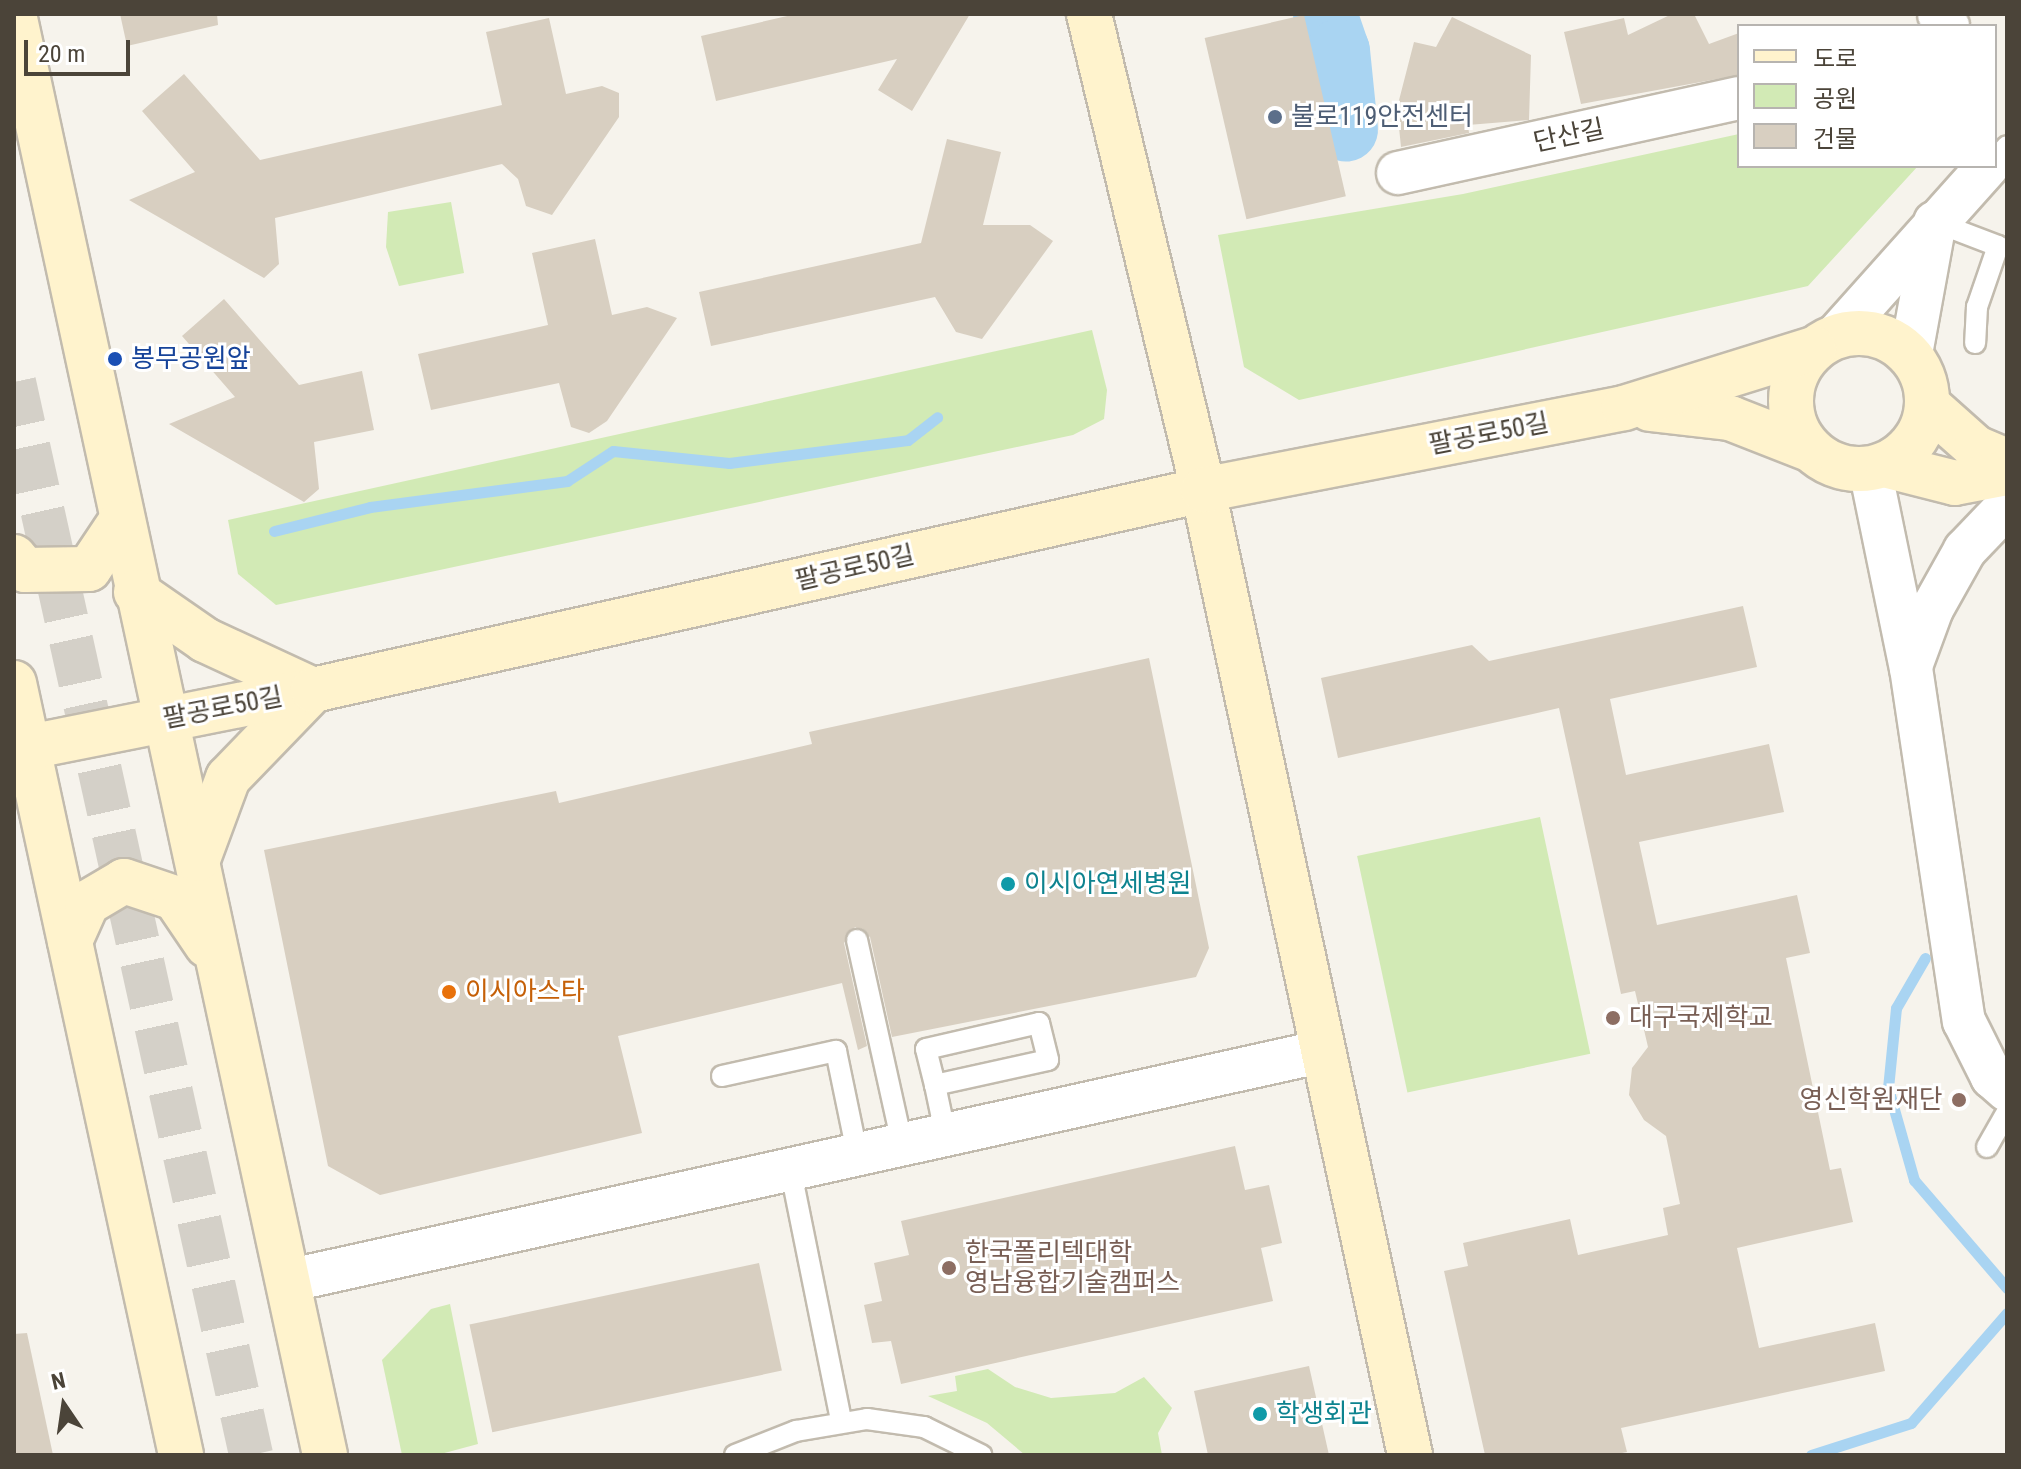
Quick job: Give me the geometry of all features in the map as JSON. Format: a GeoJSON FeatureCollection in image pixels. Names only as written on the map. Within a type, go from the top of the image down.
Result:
{"type":"FeatureCollection","features":[{"type":"Feature","properties":{"kind":"main road"},"geometry":{"type":"LineString","coordinates":[[14,14],[163,720],[198,859],[325,1455]]}},
{"type":"Feature","properties":{"kind":"main road"},"geometry":{"type":"LineString","coordinates":[[1089,14],[1203,490],[1319,1052],[1410,1455]]}},
{"type":"Feature","properties":{"kind":"main road"},"geometry":{"type":"LineString","coordinates":[[1624,408],[1824,343],[1882,336],[1911,354],[1931,408],[1976,448],[2007,461]]}},
{"type":"Feature","properties":{"kind":"main road"},"geometry":{"type":"LineString","coordinates":[[1809,449],[1790,409],[1791,387],[1824,343]]}},
{"type":"Feature","properties":{"kind":"main road"},"geometry":{"type":"LineString","coordinates":[[1624,408],[1717,415],[1809,449],[1837,465],[1879,467],[1955,483],[2007,473]]}},
{"type":"Feature","properties":{"kind":"main road","name":"팔공로50길"},"geometry":{"type":"LineString","coordinates":[[21,749],[313,690],[1203,490],[1624,408]]}},
{"type":"Feature","properties":{"kind":"main road"},"geometry":{"type":"LineString","coordinates":[[1879,467],[1919,434],[1931,408]]}},
{"type":"Feature","properties":{"kind":"main road"},"geometry":{"type":"LineString","coordinates":[[14,557],[25,570],[89,569],[121,521]]}},
{"type":"Feature","properties":{"kind":"main road"},"geometry":{"type":"LineString","coordinates":[[136,592],[205,640],[313,690],[228,778],[198,859]]}},
{"type":"Feature","properties":{"kind":"main road"},"geometry":{"type":"LineString","coordinates":[[14,683],[21,749],[70,941],[181,1455]]}},
{"type":"Feature","properties":{"kind":"main road"},"geometry":{"type":"LineString","coordinates":[[14,850],[59,894]]}},
{"type":"Feature","properties":{"kind":"main road"},"geometry":{"type":"LineString","coordinates":[[70,941],[87,903],[124,881],[175,898],[220,963]]}},
{"type":"Feature","properties":{"kind":"street","name":"단산길"},"geometry":{"type":"LineString","coordinates":[[1398,173],[1737,98]]}},
{"type":"Feature","properties":{"kind":"street"},"geometry":{"type":"LineString","coordinates":[[1824,343],[1984,168]]}},
{"type":"Feature","properties":{"kind":"street"},"geometry":{"type":"LineString","coordinates":[[1911,354],[1935,222]]}},
{"type":"Feature","properties":{"kind":"street"},"geometry":{"type":"LineString","coordinates":[[1879,467],[1964,1021],[1992,1077],[2007,1090]]}},
{"type":"Feature","properties":{"kind":"street"},"geometry":{"type":"LineString","coordinates":[[1911,668],[1932,609],[1965,550],[2007,506]]}},
{"type":"Feature","properties":{"kind":"street"},"geometry":{"type":"LineString","coordinates":[[287,1281],[791,1172],[1319,1052]]}},
{"type":"Feature","properties":{"kind":"lane"},"geometry":{"type":"LineString","coordinates":[[1935,222],[2002,244],[1977,307],[1975,343]]}},
{"type":"Feature","properties":{"kind":"lane"},"geometry":{"type":"LineString","coordinates":[[857,940],[903,1147]]}},
{"type":"Feature","properties":{"kind":"lane"},"geometry":{"type":"LineString","coordinates":[[935,1085],[1048,1060],[1039,1023],[926,1049],[946,1137]]}},
{"type":"Feature","properties":{"kind":"lane"},"geometry":{"type":"LineString","coordinates":[[722,1076],[836,1051],[858,1157]]}},
{"type":"Feature","properties":{"kind":"lane"},"geometry":{"type":"LineString","coordinates":[[1987,1147],[2007,1112]]}},
{"type":"Feature","properties":{"kind":"lane"},"geometry":{"type":"LineString","coordinates":[[791,1172],[841,1420]]}},
{"type":"Feature","properties":{"kind":"lane"},"geometry":{"type":"LineString","coordinates":[[735,1455],[841,1420],[910,1424],[981,1455]]}},
{"type":"Feature","properties":{"kind":"green space"},"geometry":{"type":"Polygon","coordinates":[[[1737,134],[1737,168],[1916,168],[1808,286],[1299,400],[1244,367],[1218,235],[1463,194],[1737,134]]]}},
{"type":"Feature","properties":{"kind":"green space"},"geometry":{"type":"Polygon","coordinates":[[[451,202],[464,273],[399,286],[386,247],[388,212],[451,202]]]}},
{"type":"Feature","properties":{"kind":"green space"},"geometry":{"type":"Polygon","coordinates":[[[1092,330],[1107,390],[1104,419],[1073,435],[276,605],[238,574],[228,520],[1092,330]]]}},
{"type":"Feature","properties":{"kind":"green space"},"geometry":{"type":"Polygon","coordinates":[[[1540,817],[1590,1054],[1407,1093],[1357,856],[1540,817]]]}},
{"type":"Feature","properties":{"kind":"green space"},"geometry":{"type":"Polygon","coordinates":[[[450,1304],[478,1444],[437,1455],[402,1455],[382,1360],[431,1309],[450,1304]]]}},
{"type":"Feature","properties":{"kind":"green space"},"geometry":{"type":"Polygon","coordinates":[[[988,1369],[1015,1387],[1051,1398],[1115,1393],[1144,1377],[1172,1408],[1158,1433],[1162,1455],[1025,1455],[987,1423],[928,1396],[957,1391],[955,1376],[988,1369]]]}},
{"type":"Feature","properties":{"kind":"building"},"geometry":{"type":"Polygon","coordinates":[[[120,14],[217,14],[218,25],[127,46],[120,14]]]}},
{"type":"Feature","properties":{"kind":"building"},"geometry":{"type":"Polygon","coordinates":[[[796,14],[970,14],[912,111],[878,90],[897,59],[716,101],[701,36],[796,14]]]}},
{"type":"Feature","properties":{"kind":"building"},"geometry":{"type":"Polygon","coordinates":[[[1672,14],[1694,14],[1709,44],[1737,34],[1737,75],[1581,104],[1564,32],[1624,18],[1628,35],[1672,14]]]}},
{"type":"Feature","properties":{"kind":"building","name":"불로119안전센터"},"geometry":{"type":"Polygon","coordinates":[[[1304,15],[1346,196],[1246,219],[1205,38],[1304,15]]]}},
{"type":"Feature","properties":{"kind":"building"},"geometry":{"type":"Polygon","coordinates":[[[1452,17],[1531,55],[1529,120],[1468,125],[1469,133],[1401,147],[1397,108],[1414,42],[1436,47],[1452,17]]]}},
{"type":"Feature","properties":{"kind":"building"},"geometry":{"type":"Polygon","coordinates":[[[549,18],[566,94],[602,86],[619,93],[619,117],[552,215],[526,206],[518,179],[502,164],[275,218],[279,264],[264,278],[129,200],[195,172],[142,111],[184,74],[260,160],[502,105],[486,32],[549,18]]]}},
{"type":"Feature","properties":{"kind":"building"},"geometry":{"type":"Polygon","coordinates":[[[947,139],[1001,152],[983,225],[1030,225],[1053,241],[982,339],[956,332],[935,297],[711,346],[699,292],[921,243],[947,139]]]}},
{"type":"Feature","properties":{"kind":"building"},"geometry":{"type":"Polygon","coordinates":[[[595,239],[612,315],[647,307],[677,318],[607,421],[589,433],[571,427],[559,383],[431,410],[418,354],[548,325],[532,253],[595,239]]]}},
{"type":"Feature","properties":{"kind":"building"},"geometry":{"type":"Polygon","coordinates":[[[224,299],[299,385],[362,371],[374,430],[314,442],[319,489],[304,502],[169,424],[235,397],[182,336],[224,299]]]}},
{"type":"Feature","properties":{"kind":"building"},"geometry":{"type":"Polygon","coordinates":[[[1743,606],[1757,667],[1610,699],[1626,775],[1769,744],[1784,812],[1639,842],[1657,925],[1797,895],[1810,953],[1786,958],[1830,1170],[1841,1168],[1853,1222],[1737,1248],[1759,1348],[1875,1323],[1885,1371],[1621,1428],[1627,1452],[1612,1455],[1485,1455],[1444,1271],[1468,1266],[1463,1243],[1570,1219],[1578,1255],[1668,1235],[1663,1208],[1680,1204],[1666,1136],[1644,1120],[1629,1095],[1632,1068],[1648,1047],[1635,991],[1621,994],[1559,708],[1338,758],[1321,678],[1472,645],[1489,661],[1743,606]]]}},
{"type":"Feature","properties":{"kind":"building"},"geometry":{"type":"Polygon","coordinates":[[[1149,658],[1209,948],[1196,977],[892,1037],[870,937],[855,927],[844,943],[867,1046],[858,1050],[842,983],[618,1036],[642,1133],[380,1195],[328,1166],[264,850],[556,791],[559,803],[812,744],[809,732],[1149,658]]]}},
{"type":"Feature","properties":{"kind":"building"},"geometry":{"type":"Polygon","coordinates":[[[1235,1146],[1245,1190],[1269,1185],[1282,1243],[1261,1248],[1273,1301],[901,1384],[891,1341],[872,1343],[864,1305],[882,1301],[874,1263],[909,1255],[901,1221],[1235,1146]]]}},
{"type":"Feature","properties":{"kind":"building"},"geometry":{"type":"Polygon","coordinates":[[[759,1263],[782,1371],[492,1432],[469,1325],[759,1263]]]}},
{"type":"Feature","properties":{"kind":"building"},"geometry":{"type":"Polygon","coordinates":[[[27,1333],[53,1455],[14,1455],[14,1334],[27,1333]]]}},
{"type":"Feature","properties":{"kind":"building","name":"학생회관"},"geometry":{"type":"Polygon","coordinates":[[[1309,1366],[1329,1455],[1208,1455],[1194,1391],[1309,1366]]]}},
{"type":"Feature","properties":{"kind":"waterway"},"geometry":{"type":"LineString","coordinates":[[1325,14],[1338,51],[1346,130]]}},
{"type":"Feature","properties":{"kind":"waterway"},"geometry":{"type":"LineString","coordinates":[[274,531],[370,507],[567,481],[613,451],[729,463],[908,440],[937,417]]}},
{"type":"Feature","properties":{"kind":"waterway"},"geometry":{"type":"LineString","coordinates":[[1925,958],[1896,1008],[1888,1088],[1914,1180],[2007,1288]]}},
{"type":"Feature","properties":{"kind":"waterway"},"geometry":{"type":"LineString","coordinates":[[1811,1455],[1911,1423],[2007,1313]]}},
{"type":"Feature","properties":{"kind":"tunnel"},"geometry":{"type":"LineString","coordinates":[[14,382],[251,1455]]}},
{"type":"Feature","properties":{"kind":"place","name":"불로119안전센터"},"geometry":{"type":"Point","coordinates":[1275,117]}},
{"type":"Feature","properties":{"kind":"place","name":"봉무공원앞"},"geometry":{"type":"Point","coordinates":[115,359]}},
{"type":"Feature","properties":{"kind":"place","name":"이시아연세병원"},"geometry":{"type":"Point","coordinates":[1008,884]}},
{"type":"Feature","properties":{"kind":"place","name":"이시아스타"},"geometry":{"type":"Point","coordinates":[449,992]}},
{"type":"Feature","properties":{"kind":"place","name":"대구국제학교"},"geometry":{"type":"Point","coordinates":[1613,1018]}},
{"type":"Feature","properties":{"kind":"place","name":"영신학원재단"},"geometry":{"type":"Point","coordinates":[1959,1100]}},
{"type":"Feature","properties":{"kind":"place","name":"한국폴리텍대학 영남융합기술캠퍼스"},"geometry":{"type":"Point","coordinates":[949,1268]}},
{"type":"Feature","properties":{"kind":"place","name":"학생회관"},"geometry":{"type":"Point","coordinates":[1260,1414]}}]}
